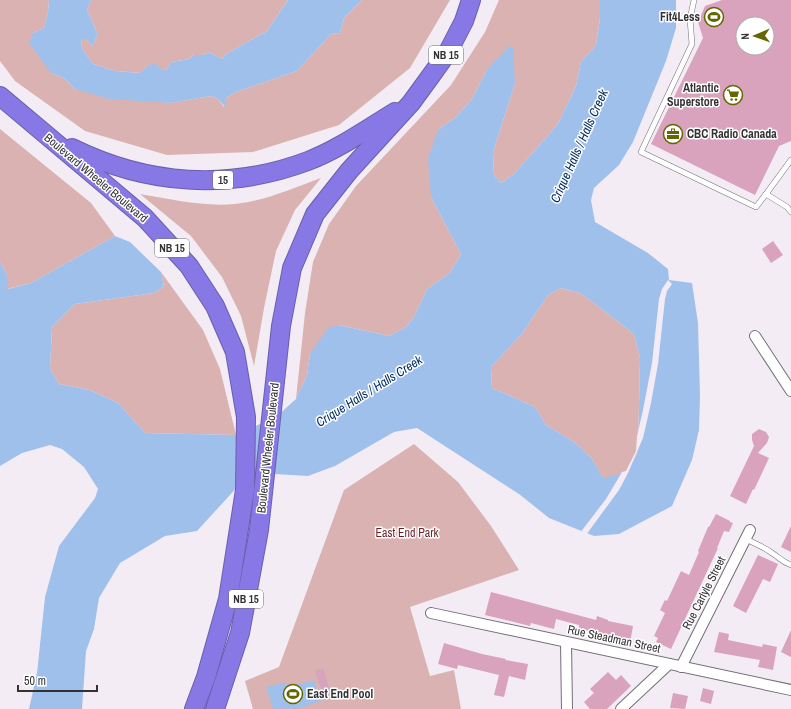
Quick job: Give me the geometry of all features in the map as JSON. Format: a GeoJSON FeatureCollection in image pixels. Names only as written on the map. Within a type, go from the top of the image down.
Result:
{"type":"FeatureCollection","features":[{"type":"Feature","properties":{"kind":"highway","name":"NB 15"},"geometry":{"type":"LineString","coordinates":[[410,103],[448,52],[464,21],[471,0]]}},
{"type":"Feature","properties":{"kind":"highway","name":"NB 15"},"geometry":{"type":"LineString","coordinates":[[0,96],[30,123]]}},
{"type":"Feature","properties":{"kind":"highway","name":"15"},"geometry":{"type":"LineString","coordinates":[[30,123],[61,143],[94,159],[128,171],[164,178],[208,180],[237,179],[274,172],[308,161],[342,146],[410,103]]}},
{"type":"Feature","properties":{"kind":"highway","name":"Boulevard Wheeler Boulevard"},"geometry":{"type":"LineString","coordinates":[[215,709],[240,633],[259,530],[281,326],[292,268],[316,214],[350,171],[410,103]]}},
{"type":"Feature","properties":{"kind":"highway","name":"Boulevard Wheeler Boulevard"},"geometry":{"type":"LineString","coordinates":[[30,123],[145,218],[189,266],[215,306],[235,352],[246,417],[245,490],[228,600],[206,677],[194,709]]}},
{"type":"Feature","properties":{"kind":"street"},"geometry":{"type":"LineString","coordinates":[[755,336],[791,391]]}},
{"type":"Feature","properties":{"kind":"street","name":"Rue Carlyle Street"},"geometry":{"type":"LineString","coordinates":[[681,667],[748,534]]}},
{"type":"Feature","properties":{"kind":"street","name":"Rue Steadman Street"},"geometry":{"type":"LineString","coordinates":[[431,613],[791,690]]}},
{"type":"Feature","properties":{"kind":"street"},"geometry":{"type":"LineString","coordinates":[[566,642],[567,709]]}},
{"type":"Feature","properties":{"kind":"street"},"geometry":{"type":"LineString","coordinates":[[621,709],[669,664]]}},
{"type":"Feature","properties":{"kind":"lane"},"geometry":{"type":"LineString","coordinates":[[694,0],[690,19],[692,44],[641,152],[756,207],[791,160]]}},
{"type":"Feature","properties":{"kind":"lane"},"geometry":{"type":"LineString","coordinates":[[766,194],[791,212]]}},
{"type":"Feature","properties":{"kind":"lane"},"geometry":{"type":"LineString","coordinates":[[748,534],[781,561],[791,565]]}},
{"type":"Feature","properties":{"kind":"green space"},"geometry":{"type":"Polygon","coordinates":[[[0,0],[49,0],[44,28],[33,33],[51,73],[64,78],[75,89],[169,103],[211,96],[218,99],[224,107],[226,98],[236,92],[297,71],[331,34],[340,33],[344,18],[362,0],[450,0],[410,68],[339,125],[253,152],[167,155],[85,131],[15,81],[0,61],[0,0]]]}},
{"type":"Feature","properties":{"kind":"green space"},"geometry":{"type":"Polygon","coordinates":[[[91,0],[288,0],[267,31],[226,54],[222,59],[209,52],[202,55],[193,55],[189,59],[172,62],[166,70],[146,67],[141,73],[116,71],[93,64],[83,50],[81,43],[82,39],[86,39],[92,46],[98,35],[87,10],[91,0]]]}},
{"type":"Feature","properties":{"kind":"green space"},"geometry":{"type":"Polygon","coordinates":[[[499,0],[600,0],[600,18],[596,45],[581,62],[576,86],[558,124],[514,174],[501,183],[494,175],[493,152],[515,83],[487,70],[472,99],[456,117],[438,130],[431,197],[461,254],[450,273],[427,289],[414,317],[406,327],[389,336],[339,325],[310,354],[307,375],[296,399],[305,313],[313,262],[329,224],[356,186],[451,85],[485,32],[499,0]]]}},
{"type":"Feature","properties":{"kind":"green space"},"geometry":{"type":"Polygon","coordinates":[[[0,129],[91,203],[115,236],[31,283],[7,289],[7,275],[0,262],[0,129]]]}},
{"type":"Feature","properties":{"kind":"green space"},"geometry":{"type":"Polygon","coordinates":[[[321,178],[295,210],[276,251],[254,366],[241,316],[222,277],[191,236],[140,194],[199,203],[223,205],[235,204],[268,197],[321,178]]]}},
{"type":"Feature","properties":{"kind":"green space"},"geometry":{"type":"Polygon","coordinates":[[[161,272],[203,330],[220,369],[236,435],[145,433],[118,403],[90,390],[59,384],[50,368],[52,327],[75,304],[154,293],[164,286],[161,272]]]}},
{"type":"Feature","properties":{"kind":"green space"},"geometry":{"type":"Polygon","coordinates":[[[561,288],[582,294],[634,334],[640,358],[638,452],[627,472],[603,479],[592,459],[574,442],[546,425],[535,407],[492,388],[491,367],[521,335],[548,295],[561,288]]]}},
{"type":"Feature","properties":{"kind":"green space","name":"East End Park"},"geometry":{"type":"Polygon","coordinates":[[[414,444],[458,482],[491,526],[519,570],[410,607],[430,676],[454,670],[461,709],[253,709],[245,681],[279,667],[344,490],[414,444]]]}},
{"type":"Feature","properties":{"kind":"water"},"geometry":{"type":"Polygon","coordinates":[[[49,0],[91,0],[87,10],[98,35],[92,46],[86,39],[82,39],[81,43],[83,50],[93,64],[116,71],[140,73],[146,67],[155,63],[162,70],[166,70],[172,62],[189,59],[193,55],[202,55],[209,52],[222,59],[226,54],[267,31],[288,0],[362,0],[344,18],[340,33],[331,34],[297,71],[236,92],[226,98],[225,107],[218,99],[211,96],[170,103],[109,99],[75,89],[64,78],[51,73],[29,43],[33,33],[44,28],[49,0]]]}},
{"type":"Feature","properties":{"kind":"water","name":"Crique Halls / Halls Creek"},"geometry":{"type":"Polygon","coordinates":[[[600,0],[676,0],[676,28],[666,61],[633,142],[619,165],[594,188],[591,200],[595,222],[648,253],[668,269],[669,280],[692,283],[698,323],[700,395],[699,430],[692,460],[672,506],[619,534],[594,536],[549,518],[519,494],[417,428],[394,432],[335,466],[308,476],[258,473],[240,484],[197,531],[165,536],[120,563],[99,598],[94,629],[86,651],[82,709],[29,709],[37,673],[45,597],[59,546],[95,498],[98,489],[84,467],[62,449],[50,445],[22,453],[0,466],[0,262],[7,275],[8,289],[31,283],[115,236],[130,242],[161,272],[164,286],[154,293],[75,304],[52,327],[50,368],[59,384],[90,390],[118,403],[145,433],[236,435],[277,416],[296,399],[307,375],[310,354],[328,328],[339,325],[389,336],[406,327],[414,317],[427,289],[450,273],[461,254],[431,197],[428,158],[438,130],[456,117],[472,99],[487,70],[509,46],[513,48],[515,83],[493,152],[494,175],[501,183],[514,174],[558,124],[576,86],[581,62],[596,45],[600,18],[600,0]],[[561,288],[548,295],[521,335],[491,367],[492,388],[535,407],[546,425],[574,442],[592,459],[603,478],[627,472],[638,452],[640,358],[634,334],[582,294],[561,288]]]}},
{"type":"Feature","properties":{"kind":"water","name":"East End Pool"},"geometry":{"type":"Polygon","coordinates":[[[314,680],[321,701],[297,709],[273,709],[266,687],[282,683],[293,686],[314,680]]]}},
{"type":"Feature","properties":{"kind":"pier"},"geometry":{"type":"Polygon","coordinates":[[[668,280],[672,284],[667,291],[665,299],[658,364],[643,438],[619,490],[586,535],[580,533],[606,499],[622,472],[626,471],[636,451],[637,436],[652,363],[659,299],[662,289],[668,280]]]}},
{"type":"Feature","properties":{"kind":"building","name":"Atlantic Superstore"},"geometry":{"type":"Polygon","coordinates":[[[722,0],[791,0],[791,141],[779,146],[755,195],[651,144],[703,38],[698,22],[705,6],[722,0]]]}},
{"type":"Feature","properties":{"kind":"building"},"geometry":{"type":"Polygon","coordinates":[[[773,241],[783,255],[771,263],[762,249],[773,241]]]}},
{"type":"Feature","properties":{"kind":"building"},"geometry":{"type":"Polygon","coordinates":[[[759,429],[766,432],[769,437],[767,443],[758,453],[769,458],[746,504],[730,496],[754,446],[752,434],[759,429]]]}},
{"type":"Feature","properties":{"kind":"building"},"geometry":{"type":"Polygon","coordinates":[[[716,514],[733,523],[729,532],[724,531],[718,548],[671,649],[656,642],[658,638],[654,636],[665,613],[660,610],[665,600],[667,601],[681,571],[689,575],[708,527],[716,514]]]}},
{"type":"Feature","properties":{"kind":"building"},"geometry":{"type":"Polygon","coordinates":[[[791,526],[791,552],[781,547],[791,526]]]}},
{"type":"Feature","properties":{"kind":"building"},"geometry":{"type":"Polygon","coordinates":[[[758,555],[778,564],[770,582],[763,579],[746,613],[733,606],[758,555]]]}},
{"type":"Feature","properties":{"kind":"building"},"geometry":{"type":"Polygon","coordinates":[[[491,592],[596,620],[597,616],[608,621],[633,626],[630,643],[592,633],[593,632],[579,628],[579,625],[556,619],[554,629],[531,623],[530,626],[485,615],[491,592]]]}},
{"type":"Feature","properties":{"kind":"building"},"geometry":{"type":"Polygon","coordinates":[[[791,630],[791,657],[781,652],[791,630]]]}},
{"type":"Feature","properties":{"kind":"building"},"geometry":{"type":"Polygon","coordinates":[[[719,632],[729,634],[728,640],[762,647],[763,644],[777,647],[773,670],[758,667],[760,660],[714,652],[719,632]]]}},
{"type":"Feature","properties":{"kind":"building"},"geometry":{"type":"Polygon","coordinates":[[[444,643],[506,659],[505,660],[528,664],[525,680],[509,676],[504,697],[494,695],[499,675],[458,665],[457,669],[438,664],[444,643]]]}},
{"type":"Feature","properties":{"kind":"building"},"geometry":{"type":"Polygon","coordinates":[[[323,668],[332,697],[325,700],[315,671],[323,668]]]}},
{"type":"Feature","properties":{"kind":"building"},"geometry":{"type":"Polygon","coordinates":[[[608,672],[616,680],[621,675],[631,686],[607,709],[590,709],[584,702],[594,693],[590,689],[608,672]]]}},
{"type":"Feature","properties":{"kind":"building"},"geometry":{"type":"Polygon","coordinates":[[[703,688],[714,691],[711,704],[700,701],[703,688]]]}},
{"type":"Feature","properties":{"kind":"building"},"geometry":{"type":"Polygon","coordinates":[[[673,693],[688,696],[685,709],[670,708],[673,693]]]}},
{"type":"Feature","properties":{"kind":"place","name":"Fit4Less"},"geometry":{"type":"Point","coordinates":[714,17]}},
{"type":"Feature","properties":{"kind":"place","name":"Atlantic Superstore"},"geometry":{"type":"Point","coordinates":[733,95]}},
{"type":"Feature","properties":{"kind":"place","name":"CBC Radio Canada"},"geometry":{"type":"Point","coordinates":[673,134]}},
{"type":"Feature","properties":{"kind":"place","name":"East End Pool"},"geometry":{"type":"Point","coordinates":[293,694]}}]}
